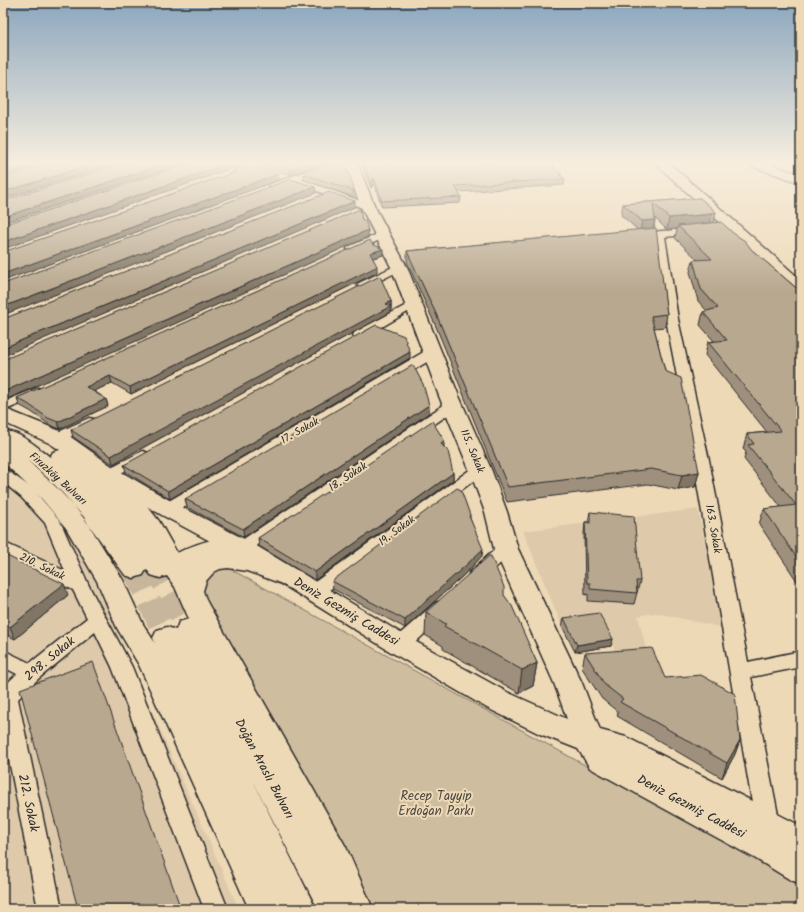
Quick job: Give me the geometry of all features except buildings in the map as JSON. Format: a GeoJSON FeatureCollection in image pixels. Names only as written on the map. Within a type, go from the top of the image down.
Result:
{"type":"FeatureCollection","features":[{"type":"Feature","properties":{"kind":"main road"},"geometry":{"type":"LineString","coordinates":[[3,415],[57,438],[108,474],[124,492],[150,527],[162,547],[157,566]]}},
{"type":"Feature","properties":{"kind":"main road"},"geometry":{"type":"LineString","coordinates":[[3,415],[63,458],[86,477],[124,520],[157,566],[182,575],[186,616],[298,909]]}},
{"type":"Feature","properties":{"kind":"main road","name":"Firuzköy Bulvarı"},"geometry":{"type":"LineString","coordinates":[[3,435],[44,463],[90,508],[157,566]]}},
{"type":"Feature","properties":{"kind":"main road"},"geometry":{"type":"LineString","coordinates":[[3,450],[50,494],[75,524],[110,580],[134,632],[152,661],[258,890],[269,909]]}},
{"type":"Feature","properties":{"kind":"main road"},"geometry":{"type":"LineString","coordinates":[[117,593],[120,588],[130,580],[157,566],[214,548],[227,546],[242,548]]}},
{"type":"Feature","properties":{"kind":"main road"},"geometry":{"type":"LineString","coordinates":[[303,586],[237,559],[224,559],[211,563],[202,568],[196,576],[186,616],[334,859],[355,909]]}},
{"type":"Feature","properties":{"kind":"main road"},"geometry":{"type":"LineString","coordinates":[[134,632],[141,636],[152,637],[170,632],[191,620],[195,614],[186,616]]}},
{"type":"Feature","properties":{"kind":"main road","name":"Doğan Araslı Bulvarı"},"geometry":{"type":"LineString","coordinates":[[186,616],[338,909]]}},
{"type":"Feature","properties":{"kind":"street"},"geometry":{"type":"LineString","coordinates":[[352,206],[360,210]]}},
{"type":"Feature","properties":{"kind":"street","name":"115. Sokak"},"geometry":{"type":"LineString","coordinates":[[359,206],[360,210],[382,235],[400,261],[432,353],[480,469],[496,512],[506,549],[568,683],[589,740]]}},
{"type":"Feature","properties":{"kind":"street"},"geometry":{"type":"LineString","coordinates":[[709,206],[801,288]]}},
{"type":"Feature","properties":{"kind":"street"},"geometry":{"type":"LineString","coordinates":[[720,229],[735,228]]}},
{"type":"Feature","properties":{"kind":"street","name":"163. Sokak"},"geometry":{"type":"LineString","coordinates":[[705,230],[651,234],[672,319],[701,460],[768,825]]}},
{"type":"Feature","properties":{"kind":"street"},"geometry":{"type":"LineString","coordinates":[[340,254],[382,235]]}},
{"type":"Feature","properties":{"kind":"street"},"geometry":{"type":"LineString","coordinates":[[349,292],[400,261]]}},
{"type":"Feature","properties":{"kind":"street"},"geometry":{"type":"LineString","coordinates":[[344,343],[414,304]]}},
{"type":"Feature","properties":{"kind":"street","name":"17. Sokak"},"geometry":{"type":"LineString","coordinates":[[168,509],[432,353]]}},
{"type":"Feature","properties":{"kind":"street"},"geometry":{"type":"LineString","coordinates":[[3,407],[46,388]]}},
{"type":"Feature","properties":{"kind":"street","name":"18. Sokak"},"geometry":{"type":"LineString","coordinates":[[242,548],[453,405]]}},
{"type":"Feature","properties":{"kind":"street"},"geometry":{"type":"LineString","coordinates":[[57,438],[100,416]]}},
{"type":"Feature","properties":{"kind":"street"},"geometry":{"type":"LineString","coordinates":[[108,474],[157,448]]}},
{"type":"Feature","properties":{"kind":"street","name":"19. Sokak"},"geometry":{"type":"LineString","coordinates":[[303,586],[480,469]]}},
{"type":"Feature","properties":{"kind":"street"},"geometry":{"type":"LineString","coordinates":[[3,474],[28,493],[52,521],[80,586],[122,667],[216,909]]}},
{"type":"Feature","properties":{"kind":"street","name":"Deniz Gezmiş Caddesi"},"geometry":{"type":"LineString","coordinates":[[108,474],[168,509],[242,548],[400,645],[497,700],[550,725],[589,740],[615,746],[768,825],[801,844]]}},
{"type":"Feature","properties":{"kind":"street","name":"210. Sokak"},"geometry":{"type":"LineString","coordinates":[[3,548],[80,586]]}},
{"type":"Feature","properties":{"kind":"street"},"geometry":{"type":"LineString","coordinates":[[400,645],[506,549]]}},
{"type":"Feature","properties":{"kind":"street","name":"298. Sokak"},"geometry":{"type":"LineString","coordinates":[[5,698],[31,673],[98,619]]}},
{"type":"Feature","properties":{"kind":"street"},"geometry":{"type":"LineString","coordinates":[[3,658],[31,673]]}},
{"type":"Feature","properties":{"kind":"street"},"geometry":{"type":"LineString","coordinates":[[739,671],[801,659]]}},
{"type":"Feature","properties":{"kind":"street","name":"212. Sokak"},"geometry":{"type":"LineString","coordinates":[[5,698],[50,909]]}},
{"type":"Feature","properties":{"kind":"street","name":"Deniz Gezmiş Caddesi"},"geometry":{"type":"LineString","coordinates":[[589,740],[601,759],[768,848],[801,868]]}},
{"type":"Feature","properties":{"kind":"shaded area"},"geometry":{"type":"Polygon","coordinates":[[[3,458],[45,494],[102,584],[116,629],[239,909],[3,909],[3,458]]]}},
{"type":"Feature","properties":{"kind":"shaded area"},"geometry":{"type":"Polygon","coordinates":[[[698,509],[723,628],[656,613],[638,616],[649,660],[619,662],[603,618],[561,624],[523,531],[698,509]]]}},
{"type":"Feature","properties":{"kind":"green space","name":"Recep Tayyip Erdoğan Parkı"},"geometry":{"type":"Polygon","coordinates":[[[223,565],[639,795],[801,880],[801,909],[373,909],[202,595],[203,574],[223,565]]]}},
{"type":"Feature","properties":{"kind":"tunnel"},"geometry":{"type":"LineString","coordinates":[[151,563],[167,587],[189,629]]}},
{"type":"Feature","properties":{"kind":"tunnel"},"geometry":{"type":"LineString","coordinates":[[134,569],[167,638]]}}]}
